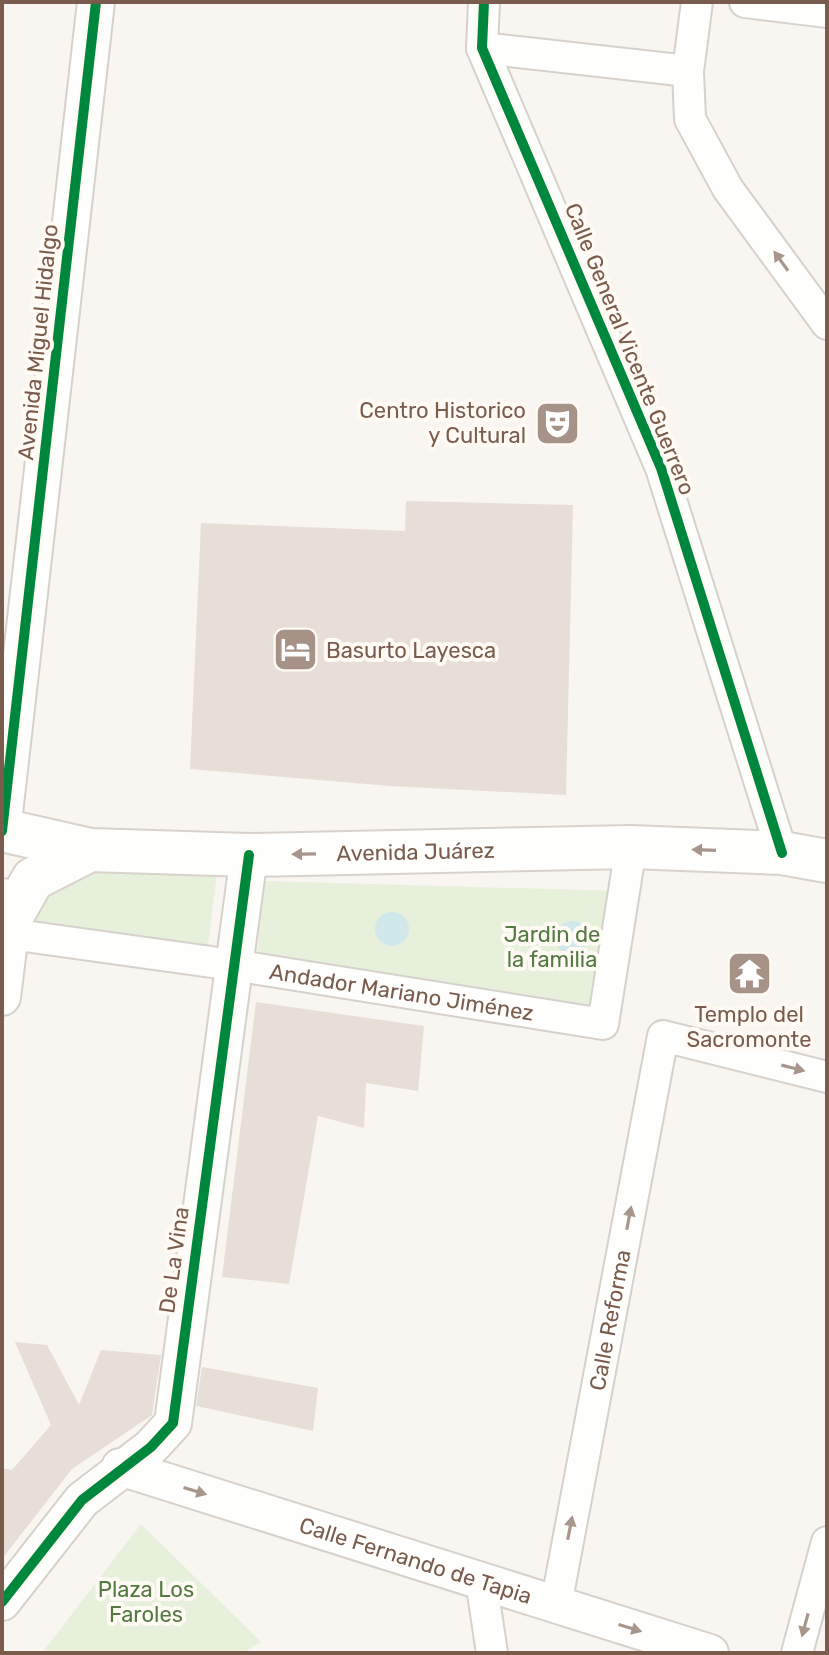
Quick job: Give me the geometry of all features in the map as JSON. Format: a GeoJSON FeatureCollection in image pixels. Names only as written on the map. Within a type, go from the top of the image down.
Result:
{"type":"FeatureCollection","features":[{"type":"Feature","properties":{"kind":"main road","name":"Avenida Juárez"},"geometry":{"type":"LineString","coordinates":[[3,830],[90,850],[249,855],[631,847],[782,853],[827,861]]}},
{"type":"Feature","properties":{"kind":"main road"},"geometry":{"type":"LineString","coordinates":[[8,917],[33,879],[90,850]]}},
{"type":"Feature","properties":{"kind":"street","name":"Avenida Miguel Hidalgo"},"geometry":{"type":"LineString","coordinates":[[3,830],[96,2]]}},
{"type":"Feature","properties":{"kind":"street","name":"Calle General Vicente Guerrero"},"geometry":{"type":"LineString","coordinates":[[484,2],[482,48],[661,468],[782,853]]}},
{"type":"Feature","properties":{"kind":"street"},"geometry":{"type":"LineString","coordinates":[[697,2],[688,71],[690,119],[728,189],[827,324]]}},
{"type":"Feature","properties":{"kind":"street"},"geometry":{"type":"LineString","coordinates":[[745,2],[827,12]]}},
{"type":"Feature","properties":{"kind":"street"},"geometry":{"type":"LineString","coordinates":[[482,48],[688,71]]}},
{"type":"Feature","properties":{"kind":"street","name":"Andador Mariano Jiménez"},"geometry":{"type":"LineString","coordinates":[[8,917],[233,965],[603,1024],[631,847]]}},
{"type":"Feature","properties":{"kind":"street","name":"De La Vina"},"geometry":{"type":"LineString","coordinates":[[6,1589],[82,1500],[120,1467],[151,1447],[173,1423],[249,855]]}},
{"type":"Feature","properties":{"kind":"street"},"geometry":{"type":"LineString","coordinates":[[2,997],[8,917]]}},
{"type":"Feature","properties":{"kind":"street","name":"Calle Reforma"},"geometry":{"type":"LineString","coordinates":[[556,1605],[663,1036],[827,1077]]}},
{"type":"Feature","properties":{"kind":"street","name":"Calle Fernando de Tapia"},"geometry":{"type":"LineString","coordinates":[[120,1467],[710,1653]]}},
{"type":"Feature","properties":{"kind":"street"},"geometry":{"type":"LineString","coordinates":[[797,1653],[827,1542]]}},
{"type":"Feature","properties":{"kind":"street"},"geometry":{"type":"LineString","coordinates":[[481,1580],[492,1653]]}},
{"type":"Feature","properties":{"kind":"green space"},"geometry":{"type":"Polygon","coordinates":[[[58,871],[217,873],[207,953],[33,929],[40,889],[58,871]]]}},
{"type":"Feature","properties":{"kind":"green space","name":"Jardin de la familia"},"geometry":{"type":"Polygon","coordinates":[[[264,881],[621,891],[599,1010],[256,964],[264,881]]]}},
{"type":"Feature","properties":{"kind":"green space","name":"Plaza Los Faroles"},"geometry":{"type":"Polygon","coordinates":[[[141,1524],[261,1642],[243,1653],[42,1653],[141,1524]]]}},
{"type":"Feature","properties":{"kind":"water"},"geometry":{"type":"Polygon","coordinates":[[[392,912],[404,917],[409,929],[404,941],[392,946],[380,941],[375,929],[380,917],[392,912]]]}},
{"type":"Feature","properties":{"kind":"water"},"geometry":{"type":"Polygon","coordinates":[[[572,921],[584,926],[589,938],[584,950],[572,955],[560,950],[555,938],[560,926],[572,921]]]}},
{"type":"Feature","properties":{"kind":"building"},"geometry":{"type":"Polygon","coordinates":[[[406,501],[573,505],[566,795],[390,786],[190,769],[201,523],[405,531],[406,501]]]}},
{"type":"Feature","properties":{"kind":"building"},"geometry":{"type":"Polygon","coordinates":[[[256,1002],[424,1026],[418,1091],[366,1083],[364,1128],[318,1116],[289,1284],[222,1277],[256,1002]]]}},
{"type":"Feature","properties":{"kind":"building"},"geometry":{"type":"Polygon","coordinates":[[[15,1342],[47,1345],[79,1405],[101,1350],[161,1355],[152,1415],[72,1469],[2,1559],[2,1468],[12,1470],[51,1425],[15,1342]]]}},
{"type":"Feature","properties":{"kind":"building"},"geometry":{"type":"Polygon","coordinates":[[[202,1367],[318,1388],[313,1431],[196,1406],[202,1367]]]}},
{"type":"Feature","properties":{"kind":"cycle path"},"geometry":{"type":"LineString","coordinates":[[2,831],[96,2]]}},
{"type":"Feature","properties":{"kind":"cycle path"},"geometry":{"type":"LineString","coordinates":[[484,2],[482,48],[661,468],[782,853]]}},
{"type":"Feature","properties":{"kind":"cycle path"},"geometry":{"type":"LineString","coordinates":[[2,1602],[82,1500],[151,1447],[173,1423],[249,855]]}},
{"type":"Feature","properties":{"kind":"place","name":"Centro Historico y Cultural"},"geometry":{"type":"Point","coordinates":[557,423]}},
{"type":"Feature","properties":{"kind":"place","name":"Basurto Layesca"},"geometry":{"type":"Point","coordinates":[295,650]}},
{"type":"Feature","properties":{"kind":"place","name":"Templo del Sacromonte"},"geometry":{"type":"Point","coordinates":[749,973]}}]}
